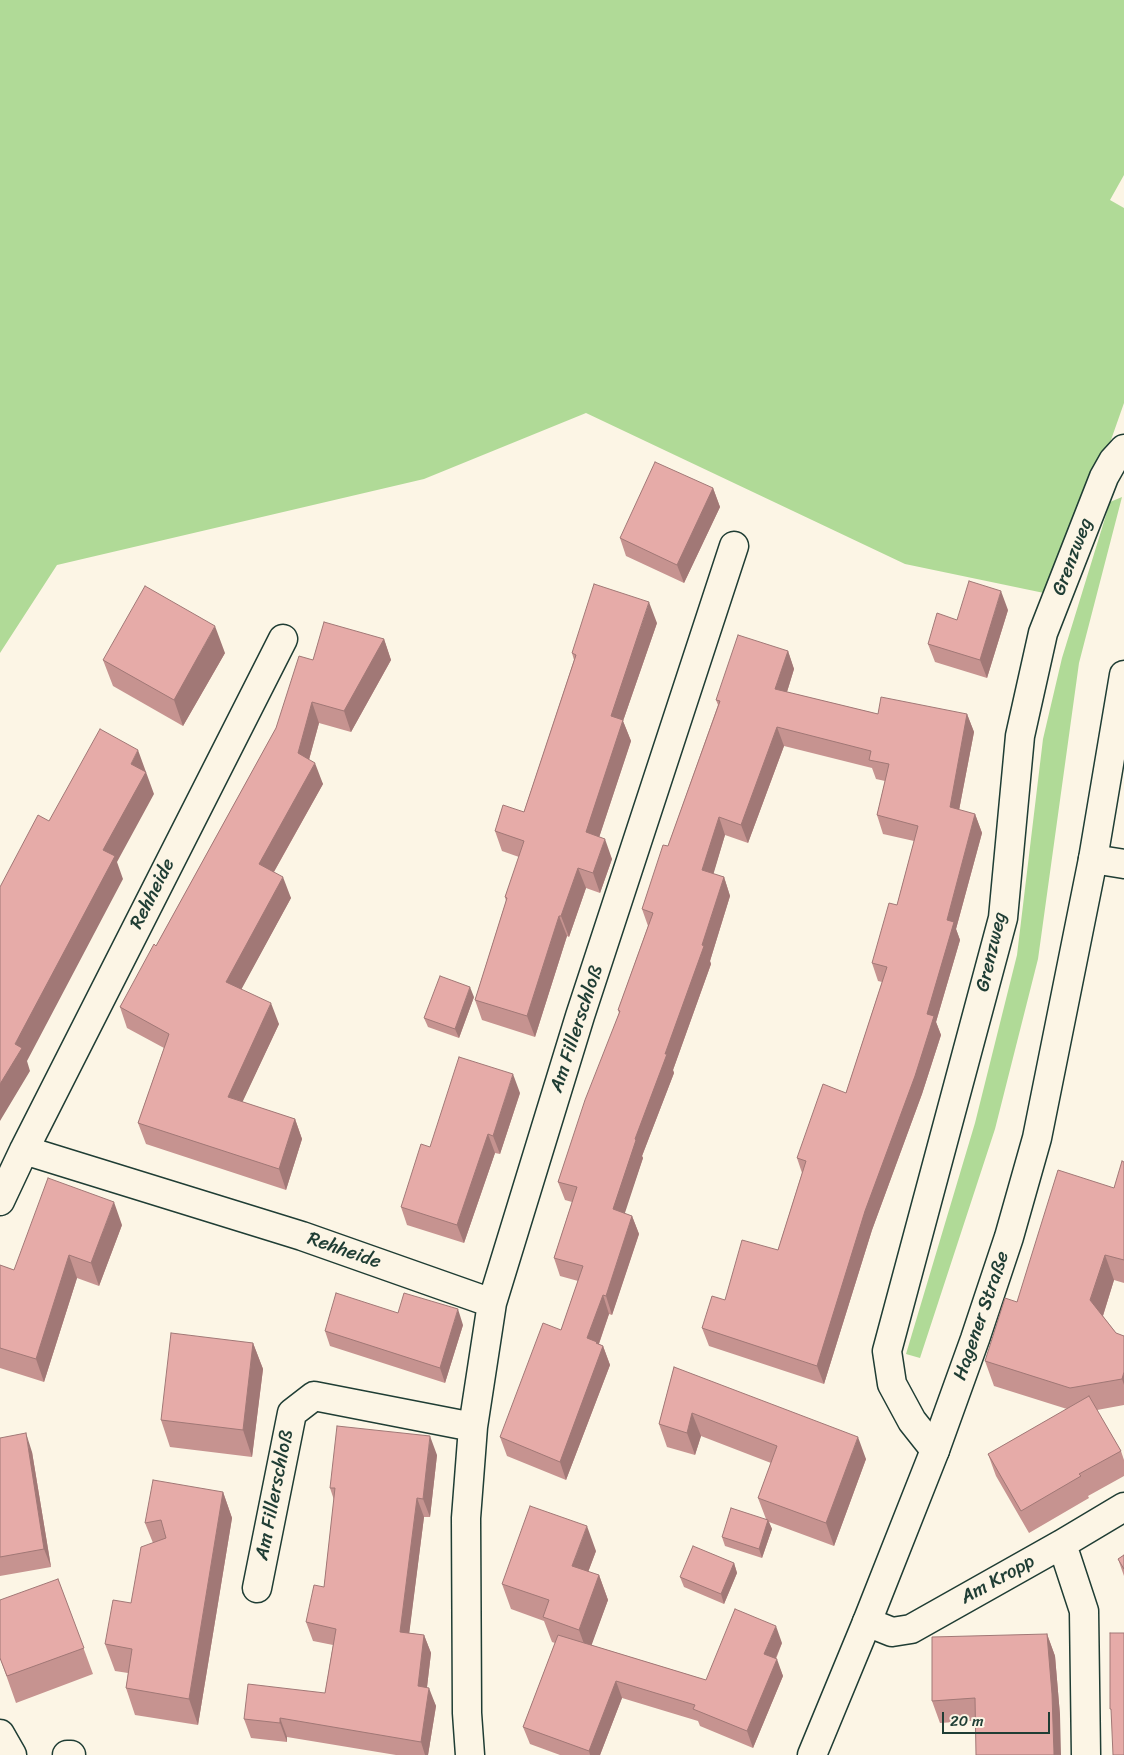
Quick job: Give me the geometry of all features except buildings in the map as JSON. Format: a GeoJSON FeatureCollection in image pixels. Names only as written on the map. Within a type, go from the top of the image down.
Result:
{"type":"FeatureCollection","features":[{"type":"Feature","properties":{"kind":"street","name":"Grenzweg"},"geometry":{"type":"LineString","coordinates":[[935,1450],[912,1421],[892,1384],[888,1351],[1003,918],[1020,736],[1043,633],[1104,477],[1113,461],[1124,450]]}},
{"type":"Feature","properties":{"kind":"street","name":"Am Fillerschloß"},"geometry":{"type":"LineString","coordinates":[[470,1755],[467,1713],[466,1518],[473,1427],[492,1302],[584,1007],[734,546]]}},
{"type":"Feature","properties":{"kind":"street","name":"Rehheide"},"geometry":{"type":"LineString","coordinates":[[0,1201],[24,1150],[283,639]]}},
{"type":"Feature","properties":{"kind":"street","name":"Hagener Straße"},"geometry":{"type":"LineString","coordinates":[[812,1755],[935,1450],[976,1339],[1006,1246],[1037,1138],[1093,858],[1124,675]]}},
{"type":"Feature","properties":{"kind":"street"},"geometry":{"type":"LineString","coordinates":[[1093,858],[1124,864]]}},
{"type":"Feature","properties":{"kind":"street","name":"Rehheide"},"geometry":{"type":"LineString","coordinates":[[24,1150],[302,1236],[492,1302]]}},
{"type":"Feature","properties":{"kind":"street","name":"Am Fillerschloß"},"geometry":{"type":"LineString","coordinates":[[257,1588],[292,1413],[314,1396],[473,1427]]}},
{"type":"Feature","properties":{"kind":"street","name":"Am Kropp"},"geometry":{"type":"LineString","coordinates":[[867,1622],[892,1632],[911,1629],[1124,1507]]}},
{"type":"Feature","properties":{"kind":"street"},"geometry":{"type":"LineString","coordinates":[[1062,1544],[1084,1611],[1086,1755]]}},
{"type":"Feature","properties":{"kind":"street"},"geometry":{"type":"LineString","coordinates":[[0,1734],[12,1755]]}},
{"type":"Feature","properties":{"kind":"green space"},"geometry":{"type":"Polygon","coordinates":[[[0,0],[1124,0],[1124,175],[1110,200],[1124,208],[1124,403],[1099,474],[1044,593],[905,564],[586,413],[424,479],[57,565],[0,653],[0,0]]]}},
{"type":"Feature","properties":{"kind":"green space"},"geometry":{"type":"Polygon","coordinates":[[[1122,497],[1079,663],[1038,959],[995,1129],[920,1358],[906,1354],[975,1123],[1017,955],[1043,739],[1062,658],[1110,502],[1122,497]]]}}]}
